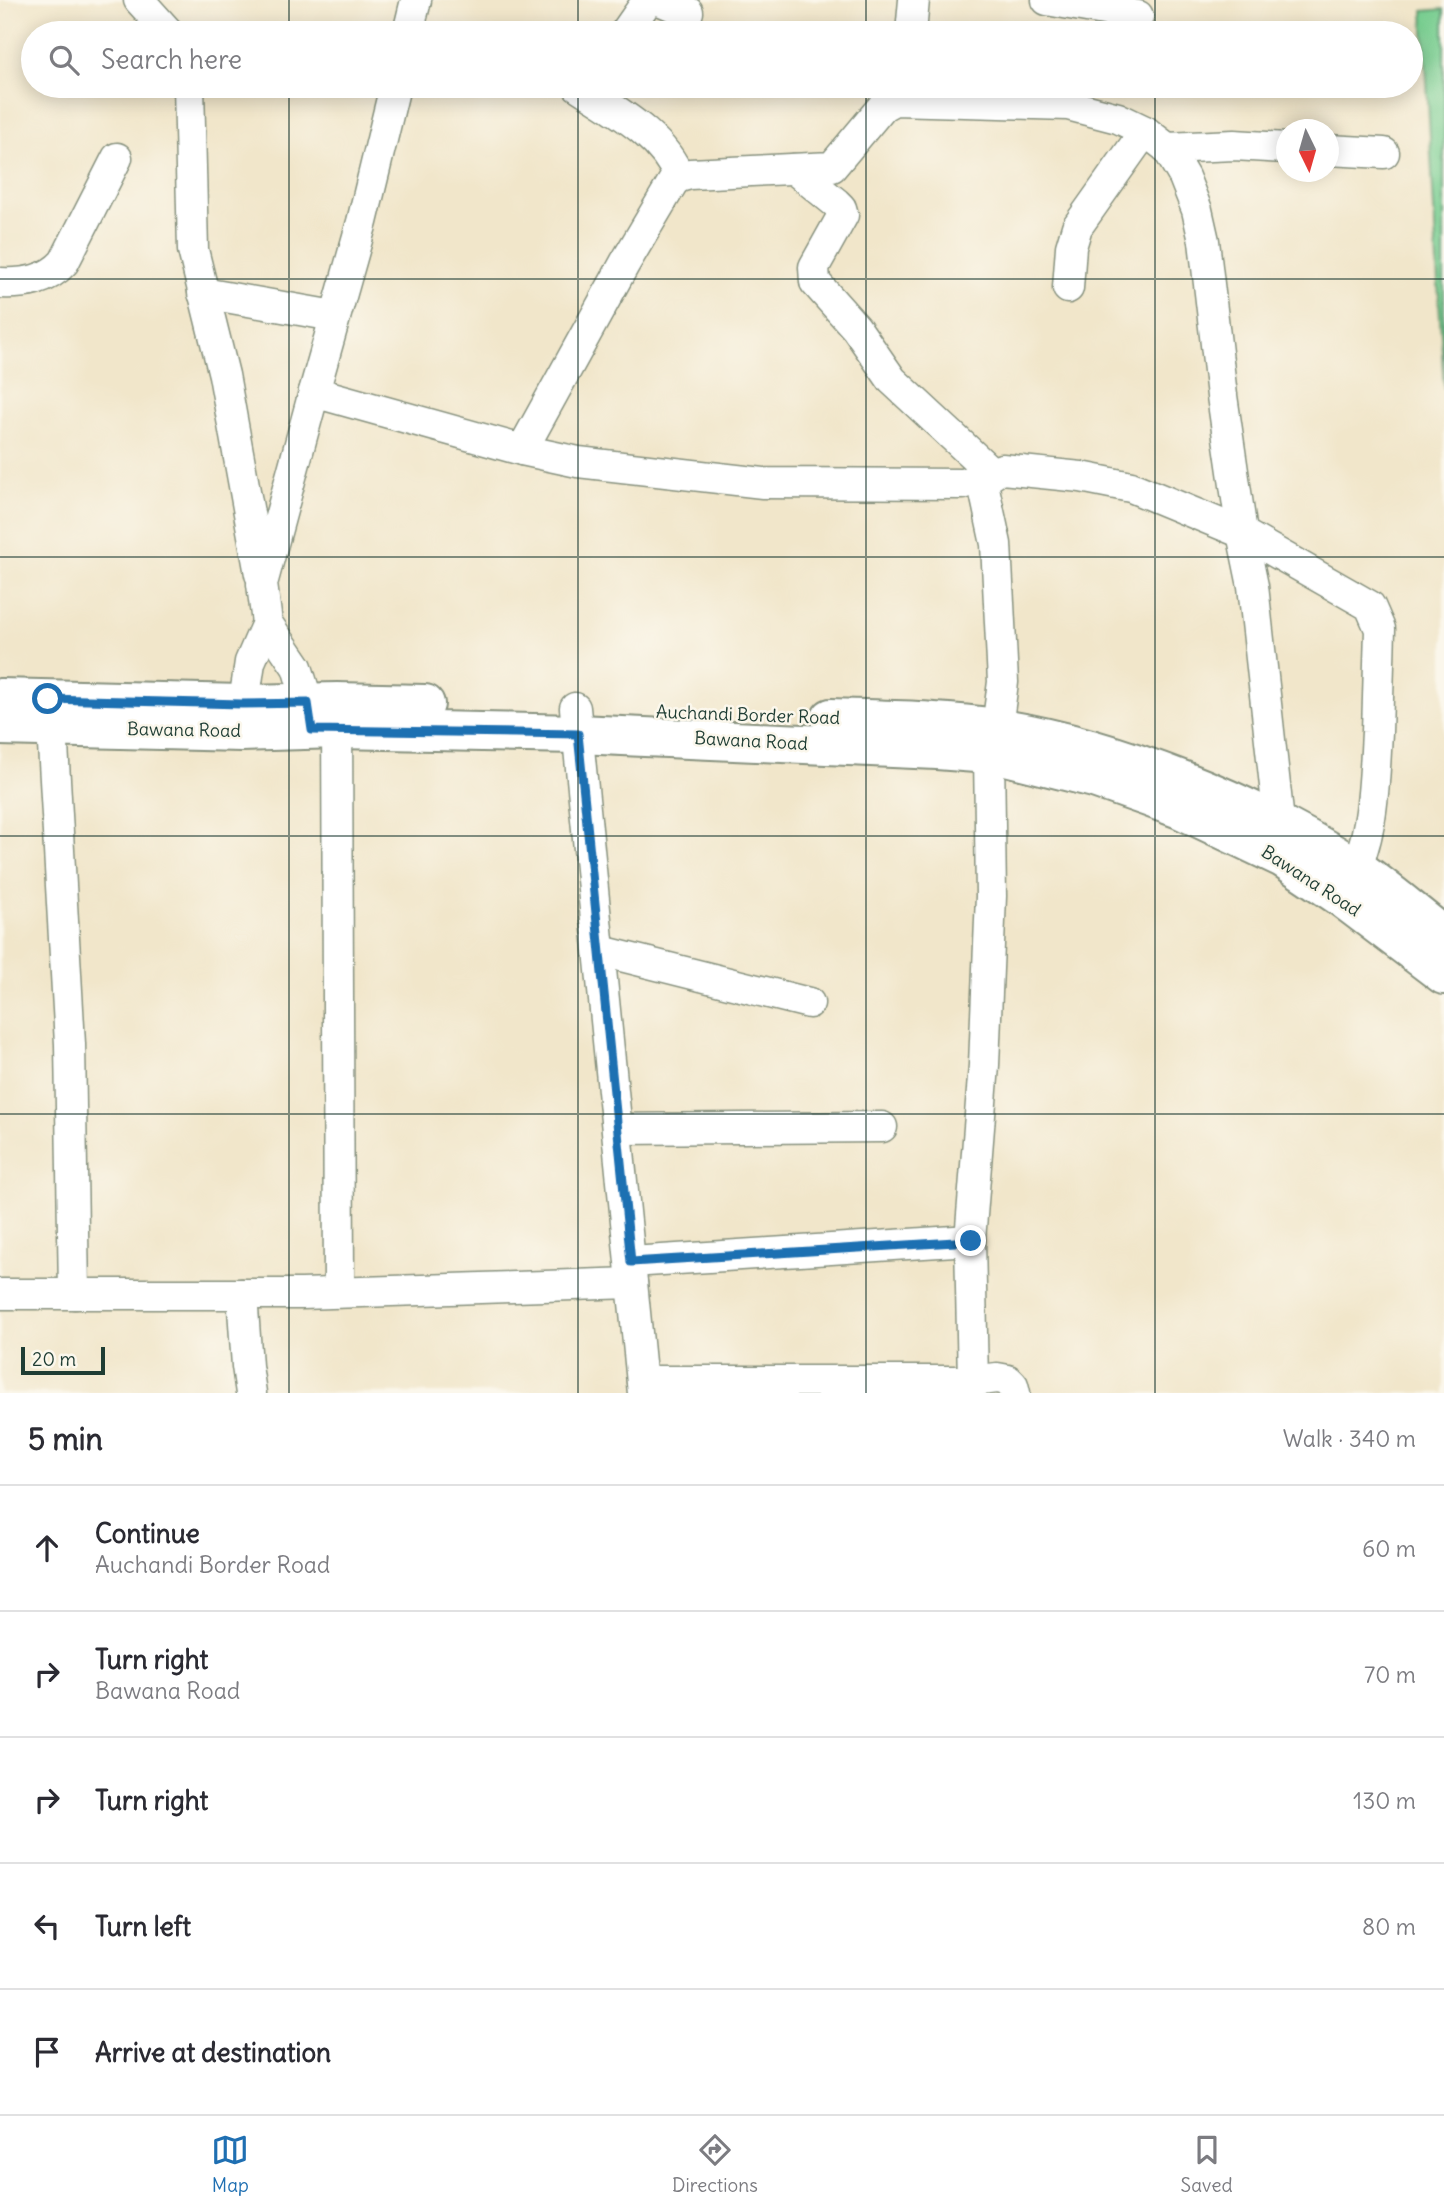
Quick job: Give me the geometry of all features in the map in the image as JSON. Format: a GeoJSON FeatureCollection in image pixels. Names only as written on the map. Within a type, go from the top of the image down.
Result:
{"type":"FeatureCollection","features":[{"type":"Feature","properties":{"kind":"main road","name":"Auchandi Border Road"},"geometry":{"type":"LineString","coordinates":[[0,698],[50,713],[241,718],[324,716],[577,721],[850,732],[938,722],[993,741],[1102,752],[1152,784],[1281,840],[1349,883],[1444,936]]}},
{"type":"Feature","properties":{"kind":"main road"},"geometry":{"type":"LineString","coordinates":[[0,726],[50,713]]}},
{"type":"Feature","properties":{"kind":"main road","name":"Bawana Road"},"geometry":{"type":"LineString","coordinates":[[1349,883],[1444,975]]}},
{"type":"Feature","properties":{"kind":"street"},"geometry":{"type":"LineString","coordinates":[[139,0],[158,21]]}},
{"type":"Feature","properties":{"kind":"street"},"geometry":{"type":"LineString","coordinates":[[411,21],[416,0]]}},
{"type":"Feature","properties":{"kind":"street"},"geometry":{"type":"LineString","coordinates":[[633,21],[648,0]]}},
{"type":"Feature","properties":{"kind":"street"},"geometry":{"type":"LineString","coordinates":[[659,0],[688,12]]}},
{"type":"Feature","properties":{"kind":"street"},"geometry":{"type":"LineString","coordinates":[[912,21],[914,0]]}},
{"type":"Feature","properties":{"kind":"street"},"geometry":{"type":"LineString","coordinates":[[1047,0],[1138,16]]}},
{"type":"Feature","properties":{"kind":"street"},"geometry":{"type":"LineString","coordinates":[[189,98],[193,250],[224,375],[267,623],[297,667],[324,716],[340,1292]]}},
{"type":"Feature","properties":{"kind":"street"},"geometry":{"type":"LineString","coordinates":[[262,584],[362,222],[392,98]]}},
{"type":"Feature","properties":{"kind":"street"},"geometry":{"type":"LineString","coordinates":[[600,98],[657,144],[669,157],[679,177]]}},
{"type":"Feature","properties":{"kind":"street"},"geometry":{"type":"LineString","coordinates":[[522,450],[673,182],[690,174],[832,167],[883,106],[897,98]]}},
{"type":"Feature","properties":{"kind":"street"},"geometry":{"type":"LineString","coordinates":[[981,98],[1068,105],[1118,118],[1156,139],[1276,147]]}},
{"type":"Feature","properties":{"kind":"street"},"geometry":{"type":"LineString","coordinates":[[1068,288],[1071,247],[1077,227],[1156,139]]}},
{"type":"Feature","properties":{"kind":"street"},"geometry":{"type":"LineString","coordinates":[[1156,139],[1184,177],[1197,210],[1204,241],[1222,396],[1242,533],[1253,586],[1281,840]]}},
{"type":"Feature","properties":{"kind":"street"},"geometry":{"type":"LineString","coordinates":[[1339,151],[1384,153]]}},
{"type":"Feature","properties":{"kind":"street"},"geometry":{"type":"LineString","coordinates":[[0,283],[38,280],[55,273],[64,262],[117,158]]}},
{"type":"Feature","properties":{"kind":"street"},"geometry":{"type":"LineString","coordinates":[[794,170],[836,203],[843,215],[814,267],[815,282],[856,328],[892,380],[987,476],[998,569],[1003,682],[993,741],[991,896],[984,1065],[971,1241],[973,1381]]}},
{"type":"Feature","properties":{"kind":"street"},"geometry":{"type":"LineString","coordinates":[[203,293],[334,316]]}},
{"type":"Feature","properties":{"kind":"street"},"geometry":{"type":"LineString","coordinates":[[314,392],[522,450],[578,462],[764,483],[963,485],[1008,469],[1081,477],[1131,487],[1242,533],[1370,606],[1380,629],[1374,783],[1368,835],[1349,883]]}},
{"type":"Feature","properties":{"kind":"street"},"geometry":{"type":"LineString","coordinates":[[241,718],[250,662],[267,623]]}},
{"type":"Feature","properties":{"kind":"street"},"geometry":{"type":"LineString","coordinates":[[50,713],[70,1044],[74,1294]]}},
{"type":"Feature","properties":{"kind":"street"},"geometry":{"type":"LineString","coordinates":[[577,721],[643,1387],[1008,1380],[1013,1385],[1014,1393]]}},
{"type":"Feature","properties":{"kind":"street"},"geometry":{"type":"LineString","coordinates":[[601,951],[809,1003]]}},
{"type":"Feature","properties":{"kind":"street"},"geometry":{"type":"LineString","coordinates":[[619,1129],[882,1127]]}},
{"type":"Feature","properties":{"kind":"street"},"geometry":{"type":"LineString","coordinates":[[0,1294],[340,1292],[631,1273],[971,1241]]}},
{"type":"Feature","properties":{"kind":"street"},"geometry":{"type":"LineString","coordinates":[[242,1294],[251,1393]]}},
{"type":"Feature","properties":{"kind":"green space"},"geometry":{"type":"Polygon","coordinates":[[[1444,9],[1444,389],[1423,11],[1444,9]]]}},
{"type":"Feature","properties":{"kind":"route"},"geometry":{"type":"LineString","coordinates":[[48,699],[308,703],[312,730],[578,734],[631,1262],[971,1241]]}}]}
